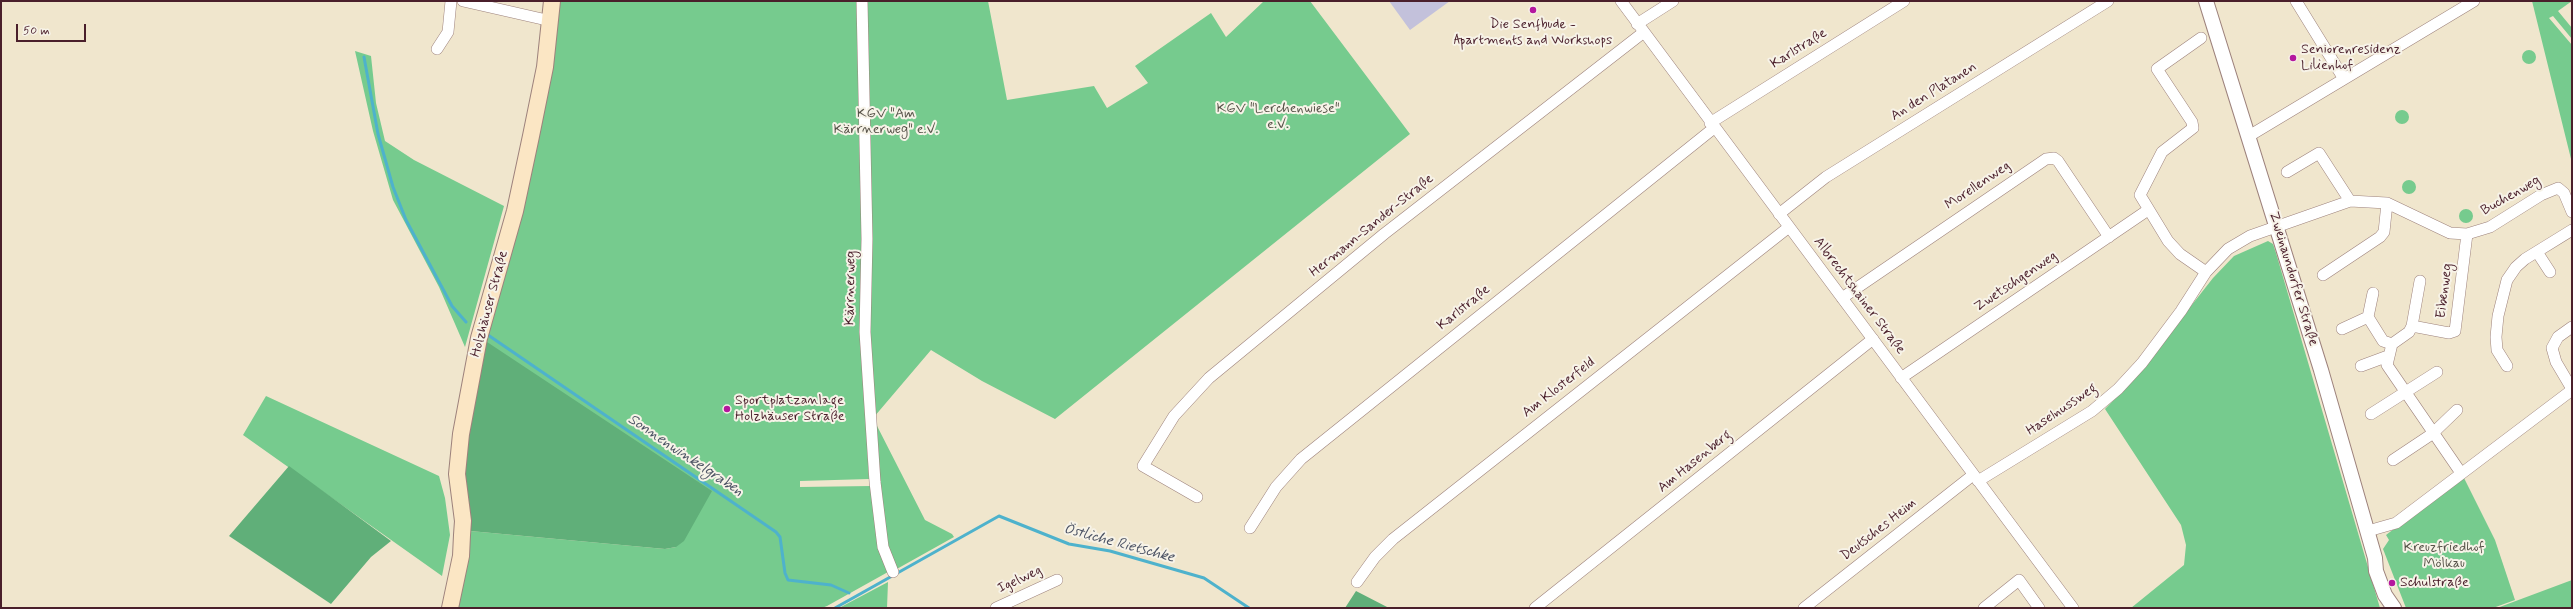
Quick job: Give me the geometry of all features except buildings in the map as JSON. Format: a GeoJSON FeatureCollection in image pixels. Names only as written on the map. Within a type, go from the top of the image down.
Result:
{"type":"FeatureCollection","features":[{"type":"Feature","properties":{"kind":"main road","name":"Holzhäuser Straße"},"geometry":{"type":"LineString","coordinates":[[450,608],[461,556],[463,520],[457,474],[461,434],[479,338],[515,212],[545,67],[552,1]]}},
{"type":"Feature","properties":{"kind":"street"},"geometry":{"type":"LineString","coordinates":[[437,49],[448,32],[451,1]]}},
{"type":"Feature","properties":{"kind":"street"},"geometry":{"type":"LineString","coordinates":[[463,1],[551,21]]}},
{"type":"Feature","properties":{"kind":"street","name":"Kärrnerweg"},"geometry":{"type":"LineString","coordinates":[[862,1],[867,239],[865,332],[875,482],[883,547],[893,572]]}},
{"type":"Feature","properties":{"kind":"street","name":"Albrechtshainer Straße"},"geometry":{"type":"LineString","coordinates":[[1621,1],[2073,608]]}},
{"type":"Feature","properties":{"kind":"street","name":"Hermann-Sander-Straße"},"geometry":{"type":"LineString","coordinates":[[1197,497],[1143,466],[1174,416],[1209,378],[1384,234],[1673,1]]}},
{"type":"Feature","properties":{"kind":"street","name":"Karlstraße"},"geometry":{"type":"LineString","coordinates":[[1250,528],[1276,487],[1301,459],[1712,125],[1904,1]]}},
{"type":"Feature","properties":{"kind":"street","name":"An den Platanen"},"geometry":{"type":"LineString","coordinates":[[1779,214],[1826,177],[2108,1]]}},
{"type":"Feature","properties":{"kind":"street","name":"Zweinaundorfer Straße"},"geometry":{"type":"LineString","coordinates":[[2206,1],[2249,136],[2375,558],[2389,583],[2394,598],[2394,607]]}},
{"type":"Feature","properties":{"kind":"street"},"geometry":{"type":"LineString","coordinates":[[2296,1],[2344,79]]}},
{"type":"Feature","properties":{"kind":"street"},"geometry":{"type":"LineString","coordinates":[[2249,136],[2474,1]]}},
{"type":"Feature","properties":{"kind":"street"},"geometry":{"type":"LineString","coordinates":[[2201,38],[2157,69],[2192,122],[2193,128],[2191,132],[2165,149],[2150,174],[2140,195],[2172,246],[2206,272]]}},
{"type":"Feature","properties":{"kind":"street"},"geometry":{"type":"LineString","coordinates":[[2287,172],[2319,153],[2350,201]]}},
{"type":"Feature","properties":{"kind":"street","name":"Morellenweg"},"geometry":{"type":"LineString","coordinates":[[1842,298],[2046,158],[2054,158],[2058,161],[2109,236]]}},
{"type":"Feature","properties":{"kind":"street","name":"Buchenweg"},"geometry":{"type":"LineString","coordinates":[[2276,226],[2350,201],[2387,203],[2450,233],[2467,234],[2490,227],[2553,189],[2562,190],[2572,212]]}},
{"type":"Feature","properties":{"kind":"street"},"geometry":{"type":"LineString","coordinates":[[2323,275],[2384,232],[2387,203]]}},
{"type":"Feature","properties":{"kind":"street","name":"Zwetschgenweg"},"geometry":{"type":"LineString","coordinates":[[1901,378],[2148,210]]}},
{"type":"Feature","properties":{"kind":"street","name":"Haselnussweg"},"geometry":{"type":"LineString","coordinates":[[1975,478],[2092,411],[2118,389],[2142,363],[2181,311],[2206,272],[2221,255],[2239,241],[2276,226]]}},
{"type":"Feature","properties":{"kind":"street","name":"Am Klosterfeld"},"geometry":{"type":"LineString","coordinates":[[1357,582],[1375,557],[1393,538],[1789,227]]}},
{"type":"Feature","properties":{"kind":"street"},"geometry":{"type":"LineString","coordinates":[[2507,366],[2497,350],[2496,337],[2502,299],[2511,273],[2536,252],[2572,230]]}},
{"type":"Feature","properties":{"kind":"street","name":"Eibenweg"},"geometry":{"type":"LineString","coordinates":[[2420,282],[2412,326],[2449,333],[2455,331],[2467,234]]}},
{"type":"Feature","properties":{"kind":"street"},"geometry":{"type":"LineString","coordinates":[[2536,252],[2550,272]]}},
{"type":"Feature","properties":{"kind":"street"},"geometry":{"type":"LineString","coordinates":[[2373,293],[2368,317],[2383,341],[2392,344]]}},
{"type":"Feature","properties":{"kind":"street"},"geometry":{"type":"LineString","coordinates":[[2342,329],[2368,317]]}},
{"type":"Feature","properties":{"kind":"street"},"geometry":{"type":"LineString","coordinates":[[2412,326],[2409,332],[2392,344],[2388,356],[2388,367],[2432,434],[2461,473]]}},
{"type":"Feature","properties":{"kind":"street"},"geometry":{"type":"LineString","coordinates":[[2368,531],[2396,523],[2572,389],[2554,358],[2552,348],[2558,337],[2572,328]]}},
{"type":"Feature","properties":{"kind":"street","name":"Am Hasenberg"},"geometry":{"type":"LineString","coordinates":[[1535,608],[1873,339]]}},
{"type":"Feature","properties":{"kind":"street"},"geometry":{"type":"LineString","coordinates":[[2361,366],[2388,356]]}},
{"type":"Feature","properties":{"kind":"street"},"geometry":{"type":"LineString","coordinates":[[2371,414],[2405,394],[2437,372]]}},
{"type":"Feature","properties":{"kind":"street"},"geometry":{"type":"LineString","coordinates":[[2393,460],[2432,434],[2457,410]]}},
{"type":"Feature","properties":{"kind":"street","name":"Deutsches Heim"},"geometry":{"type":"LineString","coordinates":[[1804,608],[1975,478]]}},
{"type":"Feature","properties":{"kind":"street","name":"Igelweg"},"geometry":{"type":"LineString","coordinates":[[996,608],[1057,580]]}},
{"type":"Feature","properties":{"kind":"street"},"geometry":{"type":"LineString","coordinates":[[1984,608],[2019,580],[2039,608]]}},
{"type":"Feature","properties":{"kind":"shaded area"},"geometry":{"type":"Polygon","coordinates":[[[1389,1],[1450,1],[1410,30],[1389,1]]]}},
{"type":"Feature","properties":{"kind":"green space"},"geometry":{"type":"Polygon","coordinates":[[[558,1],[988,1],[1007,100],[1094,86],[1107,108],[1148,83],[1135,66],[1211,13],[1226,37],[1264,1],[1310,1],[1410,134],[1055,419],[982,381],[931,350],[874,417],[869,330],[868,242],[861,243],[861,332],[869,479],[800,481],[800,487],[871,486],[888,572],[827,606],[822,608],[458,608],[470,531],[665,549],[676,547],[484,340],[558,1]]]}},
{"type":"Feature","properties":{"kind":"green space"},"geometry":{"type":"Polygon","coordinates":[[[2532,1],[2572,1],[2558,11],[2572,28],[2572,39],[2553,16],[2549,18],[2572,45],[2572,163],[2532,1]]]}},
{"type":"Feature","properties":{"kind":"green space"},"geometry":{"type":"Polygon","coordinates":[[[2529,50],[2534,52],[2536,57],[2534,62],[2529,64],[2524,62],[2522,57],[2524,52],[2529,50]]]}},
{"type":"Feature","properties":{"kind":"green space"},"geometry":{"type":"Polygon","coordinates":[[[355,51],[371,56],[376,103],[385,141],[414,160],[504,206],[465,347],[439,287],[393,200],[373,131],[355,51]]]}},
{"type":"Feature","properties":{"kind":"green space"},"geometry":{"type":"Polygon","coordinates":[[[2402,110],[2407,112],[2409,117],[2407,122],[2402,124],[2397,122],[2395,117],[2397,112],[2402,110]]]}},
{"type":"Feature","properties":{"kind":"green space"},"geometry":{"type":"Polygon","coordinates":[[[2409,180],[2414,182],[2416,187],[2414,192],[2409,194],[2404,192],[2402,187],[2404,182],[2409,180]]]}},
{"type":"Feature","properties":{"kind":"green space"},"geometry":{"type":"Polygon","coordinates":[[[2466,209],[2471,211],[2473,216],[2471,221],[2466,223],[2461,221],[2459,216],[2461,211],[2466,209]]]}},
{"type":"Feature","properties":{"kind":"green space"},"geometry":{"type":"Polygon","coordinates":[[[2268,241],[2273,244],[2276,253],[2380,608],[2131,608],[2184,565],[2186,545],[2181,525],[2105,409],[2132,381],[2213,278],[2234,256],[2268,241]]]}},
{"type":"Feature","properties":{"kind":"green space"},"geometry":{"type":"Polygon","coordinates":[[[484,340],[712,491],[684,541],[676,547],[665,549],[470,531],[463,473],[467,428],[484,340]]]}},
{"type":"Feature","properties":{"kind":"green space"},"geometry":{"type":"Polygon","coordinates":[[[266,396],[439,476],[445,498],[450,535],[442,576],[243,435],[266,396]]]}},
{"type":"Feature","properties":{"kind":"green space"},"geometry":{"type":"Polygon","coordinates":[[[874,420],[925,520],[952,534],[954,537],[895,570],[887,549],[874,420]]]}},
{"type":"Feature","properties":{"kind":"green space"},"geometry":{"type":"Polygon","coordinates":[[[289,466],[391,541],[371,557],[331,604],[229,536],[289,466]]]}},
{"type":"Feature","properties":{"kind":"green space","name":"Kreuzfriedhof Mölkau"},"geometry":{"type":"Polygon","coordinates":[[[2463,476],[2495,540],[2515,600],[2493,608],[2406,608],[2383,549],[2389,540],[2386,535],[2463,476]]]}},
{"type":"Feature","properties":{"kind":"green space"},"geometry":{"type":"Polygon","coordinates":[[[2572,580],[2572,608],[2497,608],[2572,580]]]}},
{"type":"Feature","properties":{"kind":"green space"},"geometry":{"type":"Polygon","coordinates":[[[888,582],[887,608],[839,608],[888,582]]]}},
{"type":"Feature","properties":{"kind":"green space"},"geometry":{"type":"Polygon","coordinates":[[[1356,591],[1389,608],[1345,608],[1356,591]]]}},
{"type":"Feature","properties":{"kind":"waterway","name":"Sonnenwinkelgraben"},"geometry":{"type":"LineString","coordinates":[[364,57],[378,134],[393,187],[406,220],[452,306],[466,322]]}},
{"type":"Feature","properties":{"kind":"waterway","name":"Sonnenwinkelgraben"},"geometry":{"type":"LineString","coordinates":[[488,335],[776,532],[780,537],[785,573],[788,580],[831,585],[849,593]]}},
{"type":"Feature","properties":{"kind":"waterway","name":"Östliche Rietschke"},"geometry":{"type":"LineString","coordinates":[[835,608],[999,516],[1069,544],[1110,551],[1204,578],[1249,608]]}},
{"type":"Feature","properties":{"kind":"place","name":"Die Senfbude - Apartments and Workshops"},"geometry":{"type":"Point","coordinates":[1533,10]}},
{"type":"Feature","properties":{"kind":"place","name":"Seniorenresidenz Lilienhof"},"geometry":{"type":"Point","coordinates":[2293,58]}},
{"type":"Feature","properties":{"kind":"place","name":"Sportplatzanlage Holzhäuser Straße"},"geometry":{"type":"Point","coordinates":[727,409]}},
{"type":"Feature","properties":{"kind":"place","name":"Schulstraße"},"geometry":{"type":"Point","coordinates":[2392,583]}},
{"type":"Feature","properties":{"kind":"park label","name":"KGV \"Lerchenwiese\" e.V."},"geometry":{"type":"Point","coordinates":[1278,118]}},
{"type":"Feature","properties":{"kind":"park label","name":"KGV \"Am Kärrnerweg\" e.V."},"geometry":{"type":"Point","coordinates":[886,122]}}]}
